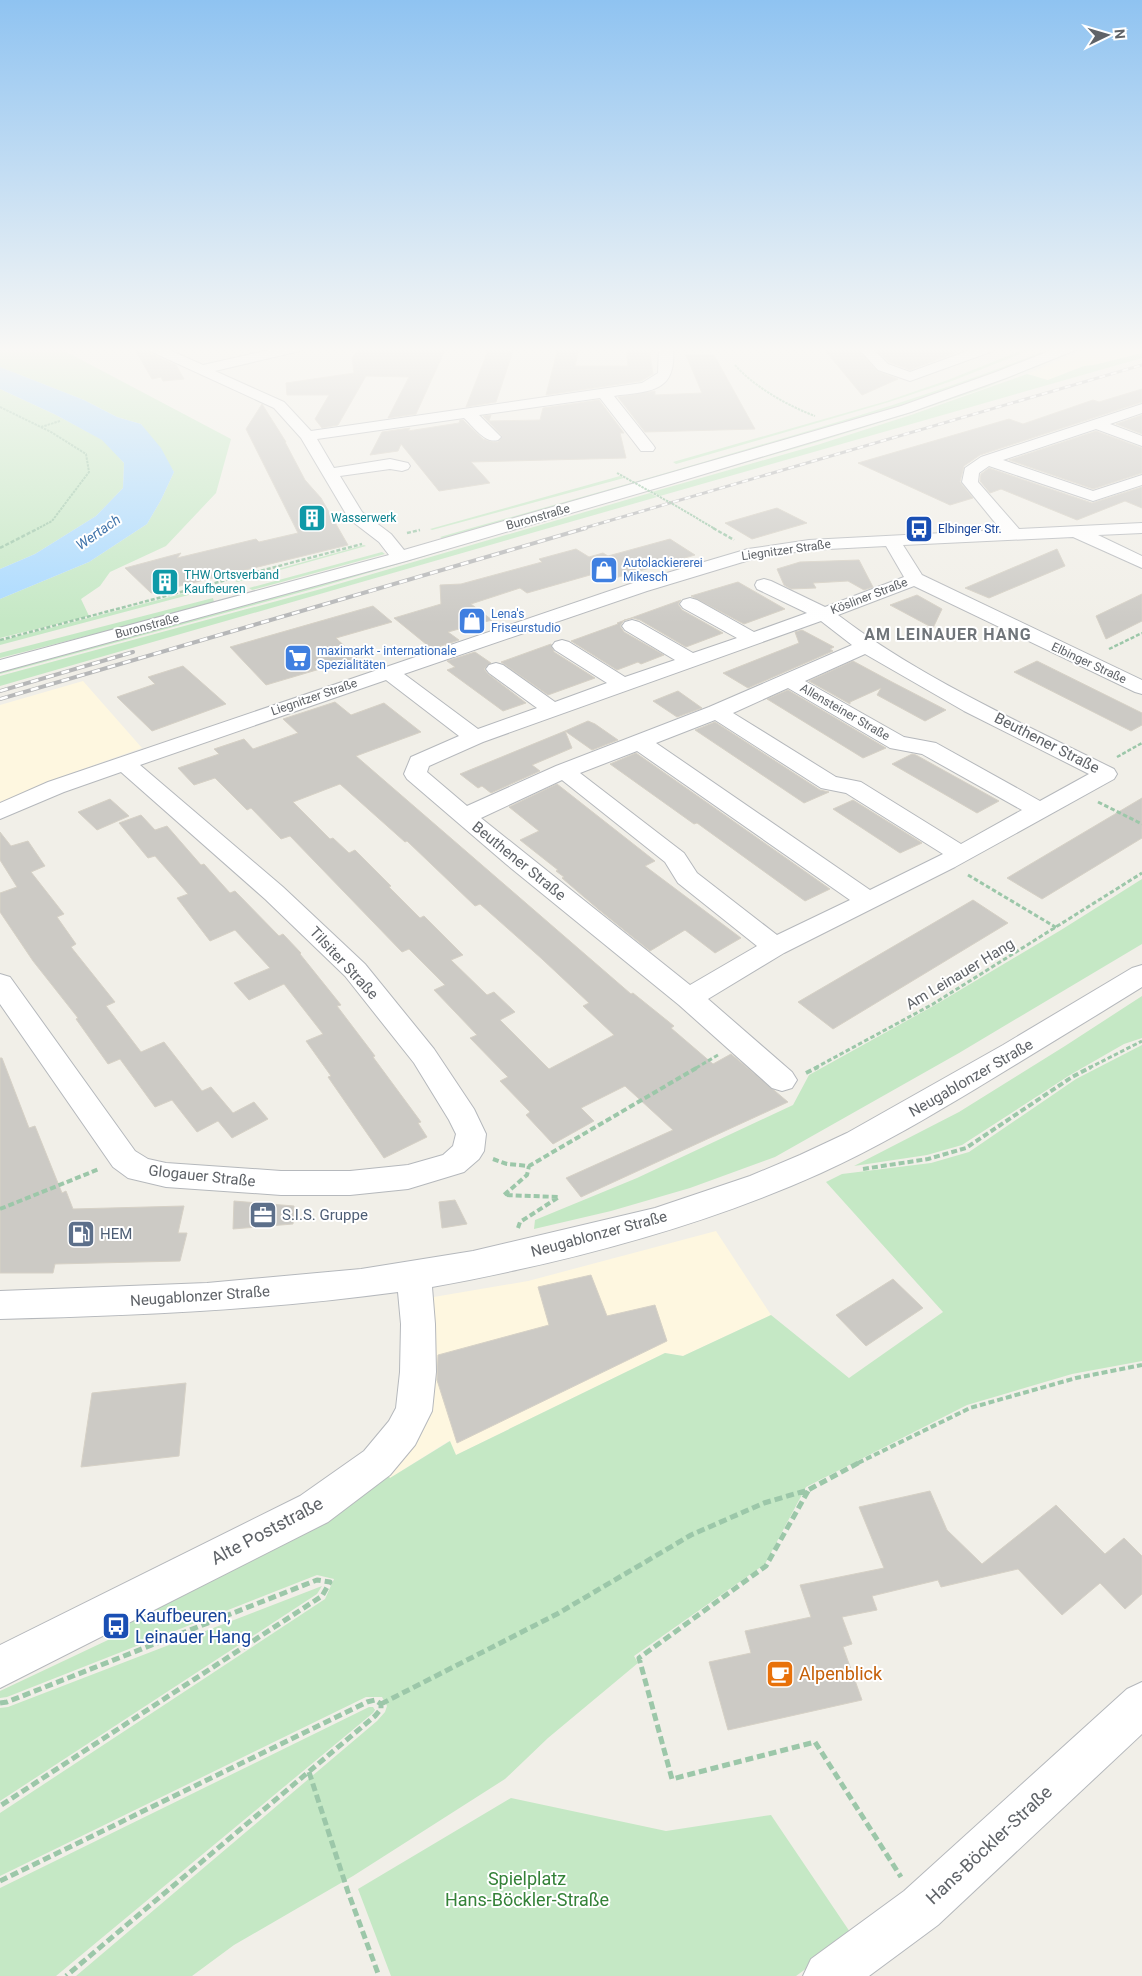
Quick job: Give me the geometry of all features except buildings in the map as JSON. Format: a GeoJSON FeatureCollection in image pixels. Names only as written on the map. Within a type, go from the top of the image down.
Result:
{"type":"FeatureCollection","features":[{"type":"Feature","properties":{"kind":"street"},"geometry":{"type":"LineString","coordinates":[[310,440],[327,469],[344,487],[356,515],[393,546]]}},
{"type":"Feature","properties":{"kind":"street"},"geometry":{"type":"LineString","coordinates":[[641,440],[647,448]]}},
{"type":"Feature","properties":{"kind":"street","name":"Buronstraße"},"geometry":{"type":"LineString","coordinates":[[0,666],[393,546],[644,477],[769,440]]}},
{"type":"Feature","properties":{"kind":"street","name":"Buronstraße"},"geometry":{"type":"LineString","coordinates":[[0,649],[789,440]]}},
{"type":"Feature","properties":{"kind":"street"},"geometry":{"type":"LineString","coordinates":[[1014,534],[970,482],[971,470],[987,460],[1045,440]]}},
{"type":"Feature","properties":{"kind":"street"},"geometry":{"type":"LineString","coordinates":[[327,469],[390,464],[398,460]]}},
{"type":"Feature","properties":{"kind":"street"},"geometry":{"type":"LineString","coordinates":[[987,460],[1093,496],[1142,480]]}},
{"type":"Feature","properties":{"kind":"street","name":"Liegnitzer Straße"},"geometry":{"type":"LineString","coordinates":[[0,812],[56,787],[124,762],[640,587],[754,553],[809,545],[1142,528]]}},
{"type":"Feature","properties":{"kind":"street","name":"Liegnitzer Straße"},"geometry":{"type":"LineString","coordinates":[[1076,532],[1142,563]]}},
{"type":"Feature","properties":{"kind":"street"},"geometry":{"type":"LineString","coordinates":[[891,540],[915,579]]}},
{"type":"Feature","properties":{"kind":"street","name":"Kösliner Straße"},"geometry":{"type":"LineString","coordinates":[[475,736],[824,614],[915,579]]}},
{"type":"Feature","properties":{"kind":"street","name":"Elbinger Straße"},"geometry":{"type":"LineString","coordinates":[[915,579],[1142,688]]}},
{"type":"Feature","properties":{"kind":"street","name":"Kösliner Straße"},"geometry":{"type":"LineString","coordinates":[[764,585],[824,614]]}},
{"type":"Feature","properties":{"kind":"street"},"geometry":{"type":"LineString","coordinates":[[690,604],[751,638]]}},
{"type":"Feature","properties":{"kind":"street"},"geometry":{"type":"LineString","coordinates":[[824,614],[866,646]]}},
{"type":"Feature","properties":{"kind":"street"},"geometry":{"type":"LineString","coordinates":[[632,626],[692,661]]}},
{"type":"Feature","properties":{"kind":"street"},"geometry":{"type":"LineString","coordinates":[[562,646],[622,684]]}},
{"type":"Feature","properties":{"kind":"street","name":"Allensteiner Straße"},"geometry":{"type":"LineString","coordinates":[[465,816],[564,771],[717,712],[866,646]]}},
{"type":"Feature","properties":{"kind":"street","name":"Beuthener Straße"},"geometry":{"type":"LineString","coordinates":[[475,736],[419,762],[415,774],[515,859],[690,998],[775,947],[953,858],[1106,774],[972,706],[866,646]]}},
{"type":"Feature","properties":{"kind":"street"},"geometry":{"type":"LineString","coordinates":[[496,669],[553,710]]}},
{"type":"Feature","properties":{"kind":"street"},"geometry":{"type":"LineString","coordinates":[[388,672],[475,736]]}},
{"type":"Feature","properties":{"kind":"street","name":"Allensteiner Straße"},"geometry":{"type":"LineString","coordinates":[[791,680],[898,743],[928,748],[1039,810]]}},
{"type":"Feature","properties":{"kind":"street"},"geometry":{"type":"LineString","coordinates":[[717,712],[829,783],[853,787],[953,858]]}},
{"type":"Feature","properties":{"kind":"street"},"geometry":{"type":"LineString","coordinates":[[638,741],[867,900]]}},
{"type":"Feature","properties":{"kind":"street","name":"Tilsiter Straße"},"geometry":{"type":"LineString","coordinates":[[124,762],[274,893],[355,970],[424,1056],[463,1117],[471,1134],[468,1151]]}},
{"type":"Feature","properties":{"kind":"street"},"geometry":{"type":"LineString","coordinates":[[564,771],[674,858],[687,878],[775,947]]}},
{"type":"Feature","properties":{"kind":"street","name":"Neugablonzer Straße"},"geometry":{"type":"LineString","coordinates":[[0,1305],[226,1296],[414,1276],[524,1255],[629,1229],[787,1175],[895,1122],[1083,1012],[1142,974]]}},
{"type":"Feature","properties":{"kind":"street","name":"Glogauer Straße"},"geometry":{"type":"LineString","coordinates":[[0,983],[124,1159],[139,1169],[166,1175],[281,1183],[350,1183],[408,1177],[453,1164],[468,1151]]}},
{"type":"Feature","properties":{"kind":"street"},"geometry":{"type":"LineString","coordinates":[[690,998],[782,1080]]}},
{"type":"Feature","properties":{"kind":"street","name":"Alte Poststraße"},"geometry":{"type":"LineString","coordinates":[[0,1667],[314,1509],[377,1463],[402,1433],[414,1411],[418,1372],[418,1324],[414,1276]]}},
{"type":"Feature","properties":{"kind":"street","name":"Hans-Böckler-Straße"},"geometry":{"type":"LineString","coordinates":[[828,1976],[921,1908],[1142,1704]]}},
{"type":"Feature","properties":{"kind":"path"},"geometry":{"type":"LineString","coordinates":[[0,548],[52,521],[80,486],[88,472],[86,454],[63,440]]}},
{"type":"Feature","properties":{"kind":"path"},"geometry":{"type":"LineString","coordinates":[[617,473],[721,531]]}},
{"type":"Feature","properties":{"kind":"path"},"geometry":{"type":"LineString","coordinates":[[0,640],[393,546]]}},
{"type":"Feature","properties":{"kind":"path"},"geometry":{"type":"LineString","coordinates":[[1084,661],[1142,633]]}},
{"type":"Feature","properties":{"kind":"path"},"geometry":{"type":"LineString","coordinates":[[1075,790],[1142,824]]}},
{"type":"Feature","properties":{"kind":"path"},"geometry":{"type":"LineString","coordinates":[[953,858],[1057,928]]}},
{"type":"Feature","properties":{"kind":"path","name":"Am Leinauer Hang"},"geometry":{"type":"LineString","coordinates":[[782,1080],[807,1073],[899,1022],[1057,928],[1142,873]]}},
{"type":"Feature","properties":{"kind":"path"},"geometry":{"type":"LineString","coordinates":[[859,1170],[928,1159],[966,1148],[1072,1077],[1142,1041]]}},
{"type":"Feature","properties":{"kind":"path"},"geometry":{"type":"LineString","coordinates":[[468,1151],[507,1164],[529,1166],[739,1042]]}},
{"type":"Feature","properties":{"kind":"path"},"geometry":{"type":"LineString","coordinates":[[0,1209],[124,1159]]}},
{"type":"Feature","properties":{"kind":"path"},"geometry":{"type":"LineString","coordinates":[[517,1230],[520,1222],[559,1197],[504,1195],[527,1175],[529,1166]]}},
{"type":"Feature","properties":{"kind":"path"},"geometry":{"type":"LineString","coordinates":[[381,1704],[557,1614],[690,1535],[764,1503],[808,1490],[875,1454],[970,1408],[1076,1378],[1142,1364]]}},
{"type":"Feature","properties":{"kind":"path"},"geometry":{"type":"LineString","coordinates":[[808,1490],[766,1566],[639,1658],[672,1779],[815,1742],[921,1908]]}},
{"type":"Feature","properties":{"kind":"path"},"geometry":{"type":"LineString","coordinates":[[0,1703],[8,1702],[317,1580],[330,1582],[322,1596],[0,1806]]}},
{"type":"Feature","properties":{"kind":"path"},"geometry":{"type":"LineString","coordinates":[[0,1881],[367,1702],[375,1700],[381,1704]]}},
{"type":"Feature","properties":{"kind":"path"},"geometry":{"type":"LineString","coordinates":[[66,1976],[375,1716],[381,1709],[381,1704]]}},
{"type":"Feature","properties":{"kind":"path"},"geometry":{"type":"LineString","coordinates":[[309,1772],[348,1892],[379,1976]]}},
{"type":"Feature","properties":{"kind":"shaded area"},"geometry":{"type":"Polygon","coordinates":[[[83,681],[142,748],[49,781],[0,803],[0,705],[83,681]]]}},
{"type":"Feature","properties":{"kind":"shaded area"},"geometry":{"type":"Polygon","coordinates":[[[716,1231],[771,1315],[683,1356],[665,1353],[456,1455],[449,1441],[390,1478],[383,1469],[422,1299],[528,1281],[716,1231]]]}},
{"type":"Feature","properties":{"kind":"green space"},"geometry":{"type":"Polygon","coordinates":[[[0,440],[103,440],[124,463],[123,488],[96,516],[35,554],[0,569],[0,440]]]}},
{"type":"Feature","properties":{"kind":"green space"},"geometry":{"type":"Polygon","coordinates":[[[152,440],[231,440],[216,493],[166,546],[110,572],[100,586],[81,599],[89,616],[0,638],[0,599],[89,562],[147,524],[174,472],[152,440]]]}},
{"type":"Feature","properties":{"kind":"green space"},"geometry":{"type":"Polygon","coordinates":[[[749,440],[758,440],[676,464],[673,462],[749,440]]]}},
{"type":"Feature","properties":{"kind":"green space"},"geometry":{"type":"Polygon","coordinates":[[[776,440],[788,440],[445,540],[440,537],[776,440]]]}},
{"type":"Feature","properties":{"kind":"green space"},"geometry":{"type":"Polygon","coordinates":[[[794,440],[823,440],[814,443],[452,547],[794,440]]]}},
{"type":"Feature","properties":{"kind":"green space"},"geometry":{"type":"Polygon","coordinates":[[[832,440],[855,440],[660,496],[652,492],[832,440]]]}},
{"type":"Feature","properties":{"kind":"green space"},"geometry":{"type":"Polygon","coordinates":[[[620,476],[624,478],[430,529],[620,476]]]}},
{"type":"Feature","properties":{"kind":"green space"},"geometry":{"type":"Polygon","coordinates":[[[650,493],[657,497],[0,686],[0,676],[321,589],[650,493]]]}},
{"type":"Feature","properties":{"kind":"green space"},"geometry":{"type":"Polygon","coordinates":[[[364,545],[366,546],[235,581],[364,545]]]}},
{"type":"Feature","properties":{"kind":"green space"},"geometry":{"type":"Polygon","coordinates":[[[443,551],[320,587],[0,674],[0,670],[443,551]]]}},
{"type":"Feature","properties":{"kind":"green space"},"geometry":{"type":"Polygon","coordinates":[[[382,552],[385,554],[252,590],[249,588],[382,552]]]}},
{"type":"Feature","properties":{"kind":"green space"},"geometry":{"type":"Polygon","coordinates":[[[212,586],[215,588],[0,645],[0,641],[212,586]]]}},
{"type":"Feature","properties":{"kind":"green space"},"geometry":{"type":"Polygon","coordinates":[[[213,598],[214,602],[197,608],[0,658],[0,653],[213,598]]]}},
{"type":"Feature","properties":{"kind":"green space"},"geometry":{"type":"Polygon","coordinates":[[[1142,879],[1142,944],[959,1053],[775,1157],[690,1188],[611,1211],[534,1229],[535,1220],[637,1178],[793,1105],[809,1075],[935,1005],[1142,879]]]}},
{"type":"Feature","properties":{"kind":"green space"},"geometry":{"type":"Polygon","coordinates":[[[1142,996],[1142,1038],[1124,1044],[1070,1075],[962,1145],[927,1155],[854,1166],[959,1112],[1142,996]]]}},
{"type":"Feature","properties":{"kind":"green space"},"geometry":{"type":"Polygon","coordinates":[[[1142,1045],[1142,1361],[1072,1374],[967,1405],[806,1487],[765,1564],[634,1656],[638,1663],[548,1738],[505,1779],[353,1876],[234,1945],[192,1976],[76,1976],[377,1721],[385,1712],[387,1706],[382,1697],[366,1697],[0,1876],[0,1813],[325,1599],[334,1579],[317,1575],[7,1697],[0,1698],[0,1691],[127,1631],[124,1621],[383,1469],[390,1478],[450,1441],[456,1455],[665,1353],[683,1356],[771,1315],[849,1378],[943,1312],[826,1182],[842,1174],[931,1163],[969,1152],[1076,1079],[1142,1045]]]}},
{"type":"Feature","properties":{"kind":"green space"},"geometry":{"type":"Polygon","coordinates":[[[322,1586],[317,1594],[0,1801],[0,1708],[8,1707],[322,1586]]]}},
{"type":"Feature","properties":{"kind":"green space"},"geometry":{"type":"Polygon","coordinates":[[[369,1707],[373,1707],[375,1710],[373,1713],[56,1976],[0,1976],[0,1888],[369,1707]]]}},
{"type":"Feature","properties":{"kind":"green space","name":"Spielplatz Hans-Böckler-Straße"},"geometry":{"type":"Polygon","coordinates":[[[511,1798],[666,1831],[771,1815],[852,1935],[796,1976],[391,1976],[358,1889],[511,1798]]]}},
{"type":"Feature","properties":{"kind":"water","name":"Wertach"},"geometry":{"type":"Polygon","coordinates":[[[102,440],[155,440],[174,472],[147,524],[89,562],[0,599],[0,569],[35,554],[96,516],[123,488],[124,463],[102,440]]]}},
{"type":"Feature","properties":{"kind":"railway"},"geometry":{"type":"LineString","coordinates":[[581,529],[885,440]]}},
{"type":"Feature","properties":{"kind":"railway"},"geometry":{"type":"LineString","coordinates":[[0,699],[586,528]]}},
{"type":"Feature","properties":{"kind":"railway"},"geometry":{"type":"LineString","coordinates":[[0,691],[133,652]]}},
{"type":"Feature","properties":{"kind":"place","name":"Wasserwerk"},"geometry":{"type":"Point","coordinates":[312,518]}},
{"type":"Feature","properties":{"kind":"place","name":"Elbinger Str."},"geometry":{"type":"Point","coordinates":[919,529]}},
{"type":"Feature","properties":{"kind":"place","name":"Autolackiererei Mikesch"},"geometry":{"type":"Point","coordinates":[604,570]}},
{"type":"Feature","properties":{"kind":"place","name":"THW Ortsverband Kaufbeuren"},"geometry":{"type":"Point","coordinates":[165,582]}},
{"type":"Feature","properties":{"kind":"place","name":"Lena's Friseurstudio"},"geometry":{"type":"Point","coordinates":[472,621]}},
{"type":"Feature","properties":{"kind":"place","name":"maximarkt - internationale Spezialitäten"},"geometry":{"type":"Point","coordinates":[298,658]}},
{"type":"Feature","properties":{"kind":"place","name":"S.I.S. Gruppe"},"geometry":{"type":"Point","coordinates":[263,1215]}},
{"type":"Feature","properties":{"kind":"place","name":"HEM"},"geometry":{"type":"Point","coordinates":[81,1234]}},
{"type":"Feature","properties":{"kind":"place","name":"Kaufbeuren, Leinauer Hang"},"geometry":{"type":"Point","coordinates":[116,1626]}},
{"type":"Feature","properties":{"kind":"place","name":"Alpenblick"},"geometry":{"type":"Point","coordinates":[780,1674]}},
{"type":"Feature","properties":{"kind":"district","name":"AM LEINAUER HANG"},"geometry":{"type":"Point","coordinates":[948,634]}}]}
